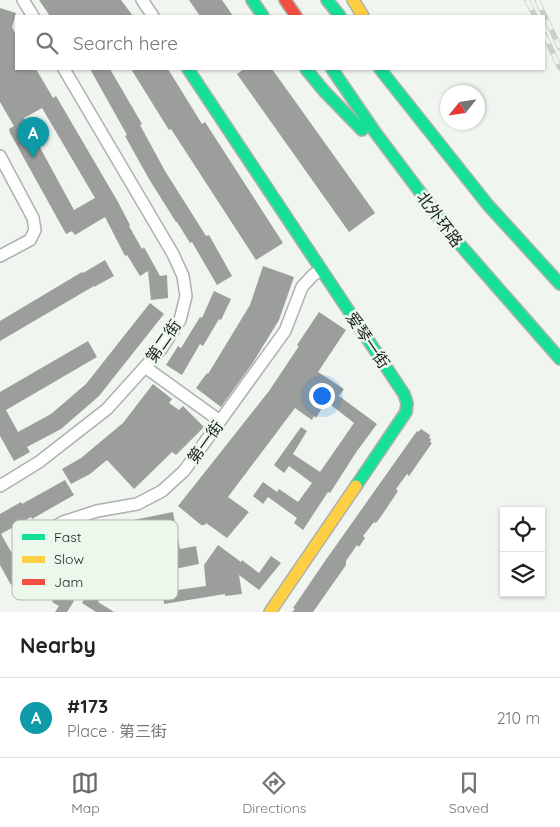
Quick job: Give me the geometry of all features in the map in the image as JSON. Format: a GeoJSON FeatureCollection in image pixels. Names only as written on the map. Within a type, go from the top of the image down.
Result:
{"type":"FeatureCollection","features":[{"type":"Feature","properties":{"kind":"main road"},"geometry":{"type":"LineString","coordinates":[[252,0],[262,15]]}},
{"type":"Feature","properties":{"kind":"main road"},"geometry":{"type":"LineString","coordinates":[[285,0],[295,15]]}},
{"type":"Feature","properties":{"kind":"main road"},"geometry":{"type":"LineString","coordinates":[[327,0],[339,15]]}},
{"type":"Feature","properties":{"kind":"main road"},"geometry":{"type":"LineString","coordinates":[[352,0],[362,15]]}},
{"type":"Feature","properties":{"kind":"main road","name":"爱琴一街"},"geometry":{"type":"LineString","coordinates":[[189,70],[404,394],[407,403],[406,412],[270,612]]}},
{"type":"Feature","properties":{"kind":"main road"},"geometry":{"type":"LineString","coordinates":[[307,70],[324,91],[406,173]]}},
{"type":"Feature","properties":{"kind":"main road","name":"北外环路"},"geometry":{"type":"LineString","coordinates":[[333,70],[456,240],[560,359]]}},
{"type":"Feature","properties":{"kind":"main road"},"geometry":{"type":"LineString","coordinates":[[381,70],[488,206],[560,284]]}},
{"type":"Feature","properties":{"kind":"main road"},"geometry":{"type":"LineString","coordinates":[[401,77],[444,150]]}},
{"type":"Feature","properties":{"kind":"street"},"geometry":{"type":"LineString","coordinates":[[23,0],[32,15]]}},
{"type":"Feature","properties":{"kind":"street"},"geometry":{"type":"LineString","coordinates":[[142,0],[151,15]]}},
{"type":"Feature","properties":{"kind":"street","name":"第二街"},"geometry":{"type":"LineString","coordinates":[[1,484],[39,462],[107,409],[162,348],[180,320],[186,296],[183,276],[173,254],[65,70]]}},
{"type":"Feature","properties":{"kind":"street"},"geometry":{"type":"LineString","coordinates":[[0,156],[33,218],[35,230],[30,240],[0,256]]}},
{"type":"Feature","properties":{"kind":"street","name":"第一街"},"geometry":{"type":"LineString","coordinates":[[69,520],[97,511],[137,504],[162,491],[184,471],[285,331],[302,287],[313,275],[321,270]]}},
{"type":"Feature","properties":{"kind":"street"},"geometry":{"type":"LineString","coordinates":[[145,367],[220,422]]}},
{"type":"Feature","properties":{"kind":"building"},"geometry":{"type":"Polygon","coordinates":[[[39,0],[121,0],[132,15],[49,15],[39,0]]]}},
{"type":"Feature","properties":{"kind":"building"},"geometry":{"type":"Polygon","coordinates":[[[189,0],[222,0],[232,15],[199,15],[189,0]]]}},
{"type":"Feature","properties":{"kind":"building"},"geometry":{"type":"Polygon","coordinates":[[[0,8],[16,13],[12,27],[15,33],[15,70],[37,70],[53,98],[56,96],[118,202],[142,249],[144,247],[160,276],[167,275],[168,298],[151,300],[148,271],[140,276],[127,255],[125,256],[105,217],[75,235],[72,231],[66,234],[10,133],[9,129],[14,126],[0,102],[0,8]],[[42,108],[24,118],[74,210],[95,198],[42,108]]]}},
{"type":"Feature","properties":{"kind":"building"},"geometry":{"type":"Polygon","coordinates":[[[91,70],[111,70],[142,124],[140,125],[165,171],[206,236],[209,235],[232,276],[217,285],[192,242],[190,243],[149,179],[125,136],[127,135],[91,70]]]}},
{"type":"Feature","properties":{"kind":"building"},"geometry":{"type":"Polygon","coordinates":[[[132,70],[169,70],[202,124],[205,122],[283,243],[256,260],[171,129],[169,130],[132,70]]]}},
{"type":"Feature","properties":{"kind":"building"},"geometry":{"type":"Polygon","coordinates":[[[243,70],[273,70],[375,213],[349,232],[237,74],[243,70]]]}},
{"type":"Feature","properties":{"kind":"building"},"geometry":{"type":"Polygon","coordinates":[[[105,260],[114,276],[0,341],[0,321],[105,260]]]}},
{"type":"Feature","properties":{"kind":"building"},"geometry":{"type":"Polygon","coordinates":[[[263,266],[294,277],[279,320],[252,364],[221,407],[196,388],[208,374],[250,305],[263,266]]]}},
{"type":"Feature","properties":{"kind":"building"},"geometry":{"type":"Polygon","coordinates":[[[214,291],[231,299],[221,320],[219,319],[203,346],[200,344],[182,375],[166,365],[178,346],[181,348],[200,317],[202,318],[214,291]]]}},
{"type":"Feature","properties":{"kind":"building"},"geometry":{"type":"Polygon","coordinates":[[[150,303],[164,314],[99,396],[61,429],[27,447],[30,452],[14,461],[0,436],[0,392],[88,341],[97,357],[6,410],[18,432],[51,414],[86,384],[150,303]]]}},
{"type":"Feature","properties":{"kind":"building"},"geometry":{"type":"Polygon","coordinates":[[[319,312],[346,330],[318,372],[344,389],[339,396],[377,424],[303,530],[294,523],[297,518],[268,497],[263,504],[253,496],[263,482],[277,492],[279,489],[298,502],[312,483],[289,466],[284,473],[274,465],[301,427],[307,431],[293,454],[320,472],[354,423],[326,401],[316,418],[314,416],[312,420],[295,408],[228,497],[249,512],[227,538],[206,523],[201,525],[178,506],[269,391],[319,312]]]}},
{"type":"Feature","properties":{"kind":"building"},"geometry":{"type":"Polygon","coordinates":[[[153,384],[172,399],[169,403],[179,410],[183,406],[204,427],[176,455],[172,452],[134,489],[107,460],[90,474],[71,484],[62,469],[81,458],[123,423],[153,384]]]}},
{"type":"Feature","properties":{"kind":"building"},"geometry":{"type":"Polygon","coordinates":[[[421,429],[430,435],[430,442],[432,443],[409,476],[407,474],[396,489],[398,491],[382,515],[363,536],[365,538],[359,547],[357,545],[346,561],[346,565],[313,612],[292,612],[325,561],[417,431],[421,429]]]}},
{"type":"Feature","properties":{"kind":"building"},"geometry":{"type":"Polygon","coordinates":[[[65,480],[74,495],[32,519],[31,517],[26,520],[12,520],[12,528],[1,534],[12,553],[11,585],[0,565],[0,514],[21,502],[22,504],[65,480]]]}},
{"type":"Feature","properties":{"kind":"building"},"geometry":{"type":"Polygon","coordinates":[[[173,512],[175,520],[133,520],[173,512]]]}},
{"type":"Feature","properties":{"kind":"building"},"geometry":{"type":"Polygon","coordinates":[[[178,538],[180,549],[196,546],[199,564],[178,568],[178,538]]]}},
{"type":"Feature","properties":{"kind":"building"},"geometry":{"type":"Polygon","coordinates":[[[218,545],[259,573],[271,556],[281,563],[259,590],[239,575],[242,594],[225,596],[225,594],[164,604],[164,600],[178,600],[178,590],[206,586],[204,565],[218,545]]]}},
{"type":"Feature","properties":{"kind":"building"},"geometry":{"type":"Polygon","coordinates":[[[53,600],[74,601],[67,612],[55,612],[59,606],[52,602],[53,600]]]}},
{"type":"Feature","properties":{"kind":"building"},"geometry":{"type":"Polygon","coordinates":[[[84,600],[99,600],[98,602],[114,612],[96,612],[82,603],[84,600]]]}},
{"type":"Feature","properties":{"kind":"railway"},"geometry":{"type":"LineString","coordinates":[[527,0],[534,15]]}},
{"type":"Feature","properties":{"kind":"railway"},"geometry":{"type":"LineString","coordinates":[[537,0],[544,15]]}},
{"type":"Feature","properties":{"kind":"railway"},"geometry":{"type":"LineString","coordinates":[[545,17],[560,48]]}},
{"type":"Feature","properties":{"kind":"railway"},"geometry":{"type":"LineString","coordinates":[[545,36],[560,68]]}},
{"type":"Feature","properties":{"kind":"traffic: fast"},"geometry":{"type":"LineString","coordinates":[[252,0],[262,15]]}},
{"type":"Feature","properties":{"kind":"traffic: fast"},"geometry":{"type":"LineString","coordinates":[[327,0],[339,15]]}},
{"type":"Feature","properties":{"kind":"traffic: fast"},"geometry":{"type":"LineString","coordinates":[[189,70],[404,394],[407,403],[406,412],[356,486]]}},
{"type":"Feature","properties":{"kind":"traffic: fast"},"geometry":{"type":"LineString","coordinates":[[307,70],[324,91],[362,130]]}},
{"type":"Feature","properties":{"kind":"traffic: fast"},"geometry":{"type":"LineString","coordinates":[[333,70],[375,132],[456,240],[560,359]]}},
{"type":"Feature","properties":{"kind":"traffic: fast"},"geometry":{"type":"LineString","coordinates":[[381,70],[488,205],[560,284]]}},
{"type":"Feature","properties":{"kind":"traffic: slow"},"geometry":{"type":"LineString","coordinates":[[353,0],[362,15]]}},
{"type":"Feature","properties":{"kind":"traffic: slow"},"geometry":{"type":"LineString","coordinates":[[270,612],[356,486]]}},
{"type":"Feature","properties":{"kind":"traffic: jam"},"geometry":{"type":"LineString","coordinates":[[285,0],[295,15]]}},
{"type":"Feature","properties":{"kind":"place","name":"#173"},"geometry":{"type":"Point","coordinates":[33,158]}}]}
